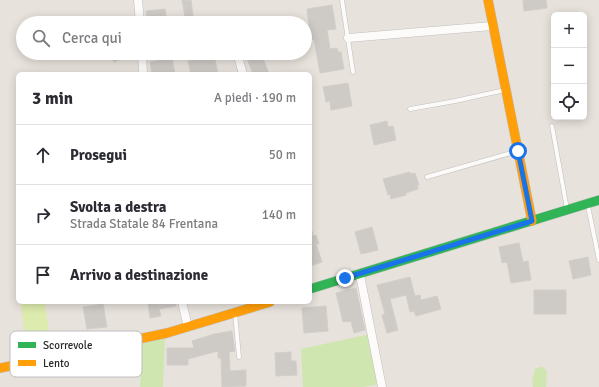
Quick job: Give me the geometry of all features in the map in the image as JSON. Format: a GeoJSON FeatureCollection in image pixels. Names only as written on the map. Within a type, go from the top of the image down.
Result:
{"type":"FeatureCollection","features":[{"type":"Feature","properties":{"kind":"main road"},"geometry":{"type":"LineString","coordinates":[[488,0],[532,221]]}},
{"type":"Feature","properties":{"kind":"main road"},"geometry":{"type":"LineString","coordinates":[[312,289],[599,200]]}},
{"type":"Feature","properties":{"kind":"main road"},"geometry":{"type":"LineString","coordinates":[[142,338],[188,327],[264,304]]}},
{"type":"Feature","properties":{"kind":"main road"},"geometry":{"type":"LineString","coordinates":[[0,368],[10,366]]}},
{"type":"Feature","properties":{"kind":"street"},"geometry":{"type":"LineString","coordinates":[[138,0],[139,16]]}},
{"type":"Feature","properties":{"kind":"street"},"geometry":{"type":"LineString","coordinates":[[348,38],[492,26]]}},
{"type":"Feature","properties":{"kind":"street"},"geometry":{"type":"LineString","coordinates":[[142,60],[143,72]]}},
{"type":"Feature","properties":{"kind":"street"},"geometry":{"type":"LineString","coordinates":[[239,60],[242,72]]}},
{"type":"Feature","properties":{"kind":"street"},"geometry":{"type":"LineString","coordinates":[[360,274],[382,387]]}},
{"type":"Feature","properties":{"kind":"street"},"geometry":{"type":"LineString","coordinates":[[182,304],[188,327]]}},
{"type":"Feature","properties":{"kind":"lane"},"geometry":{"type":"LineString","coordinates":[[342,0],[353,72]]}},
{"type":"Feature","properties":{"kind":"lane"},"geometry":{"type":"LineString","coordinates":[[410,109],[506,90]]}},
{"type":"Feature","properties":{"kind":"lane"},"geometry":{"type":"LineString","coordinates":[[552,126],[567,210]]}},
{"type":"Feature","properties":{"kind":"lane"},"geometry":{"type":"LineString","coordinates":[[427,177],[518,151]]}},
{"type":"Feature","properties":{"kind":"lane"},"geometry":{"type":"LineString","coordinates":[[588,203],[599,260]]}},
{"type":"Feature","properties":{"kind":"lane"},"geometry":{"type":"LineString","coordinates":[[235,313],[238,357]]}},
{"type":"Feature","properties":{"kind":"green space"},"geometry":{"type":"Polygon","coordinates":[[[21,304],[45,304],[49,331],[24,331],[21,304]]]}},
{"type":"Feature","properties":{"kind":"green space"},"geometry":{"type":"Polygon","coordinates":[[[370,334],[379,384],[363,387],[303,387],[301,349],[370,334]]]}},
{"type":"Feature","properties":{"kind":"green space"},"geometry":{"type":"Polygon","coordinates":[[[165,337],[163,387],[140,387],[140,377],[142,377],[142,343],[165,337]]]}},
{"type":"Feature","properties":{"kind":"green space"},"geometry":{"type":"Polygon","coordinates":[[[543,367],[547,372],[546,387],[533,387],[532,381],[535,369],[543,367]]]}},
{"type":"Feature","properties":{"kind":"building"},"geometry":{"type":"Polygon","coordinates":[[[182,0],[191,0],[193,16],[185,16],[182,0]]]}},
{"type":"Feature","properties":{"kind":"building"},"geometry":{"type":"Polygon","coordinates":[[[523,0],[546,0],[547,8],[524,11],[523,0]]]}},
{"type":"Feature","properties":{"kind":"building"},"geometry":{"type":"Polygon","coordinates":[[[332,5],[336,29],[327,30],[330,49],[337,48],[338,52],[341,52],[344,69],[320,73],[314,39],[312,40],[312,16],[308,16],[307,9],[332,5]]]}},
{"type":"Feature","properties":{"kind":"building"},"geometry":{"type":"Polygon","coordinates":[[[165,9],[166,16],[147,16],[146,11],[165,9]]]}},
{"type":"Feature","properties":{"kind":"building"},"geometry":{"type":"Polygon","coordinates":[[[172,60],[175,72],[152,72],[150,62],[172,60]]]}},
{"type":"Feature","properties":{"kind":"building"},"geometry":{"type":"Polygon","coordinates":[[[215,60],[218,72],[191,72],[188,61],[215,60]]]}},
{"type":"Feature","properties":{"kind":"building"},"geometry":{"type":"Polygon","coordinates":[[[248,60],[264,60],[268,72],[252,72],[248,60]]]}},
{"type":"Feature","properties":{"kind":"building"},"geometry":{"type":"Polygon","coordinates":[[[348,83],[352,106],[331,110],[330,101],[326,102],[323,87],[348,83]]]}},
{"type":"Feature","properties":{"kind":"building"},"geometry":{"type":"Polygon","coordinates":[[[387,121],[388,127],[393,126],[396,140],[374,145],[370,125],[387,121]]]}},
{"type":"Feature","properties":{"kind":"building"},"geometry":{"type":"Polygon","coordinates":[[[410,172],[410,174],[415,173],[419,185],[417,185],[418,189],[406,193],[406,195],[391,199],[390,194],[388,195],[383,179],[410,172]]]}},
{"type":"Feature","properties":{"kind":"building"},"geometry":{"type":"Polygon","coordinates":[[[372,227],[378,250],[361,254],[355,232],[372,227]]]}},
{"type":"Feature","properties":{"kind":"building"},"geometry":{"type":"Polygon","coordinates":[[[312,231],[313,236],[316,235],[319,244],[316,244],[322,262],[312,265],[312,231]]]}},
{"type":"Feature","properties":{"kind":"building"},"geometry":{"type":"Polygon","coordinates":[[[519,243],[523,262],[528,261],[531,280],[511,283],[507,262],[502,263],[499,247],[519,243]]]}},
{"type":"Feature","properties":{"kind":"building"},"geometry":{"type":"Polygon","coordinates":[[[588,257],[591,275],[573,279],[569,261],[588,257]]]}},
{"type":"Feature","properties":{"kind":"building"},"geometry":{"type":"Polygon","coordinates":[[[410,277],[415,296],[420,295],[421,300],[437,296],[441,309],[416,316],[414,311],[410,312],[406,295],[390,299],[398,330],[387,333],[382,315],[385,314],[377,285],[410,277]]]}},
{"type":"Feature","properties":{"kind":"building"},"geometry":{"type":"Polygon","coordinates":[[[356,288],[365,330],[354,333],[351,321],[343,322],[336,293],[356,288]]]}},
{"type":"Feature","properties":{"kind":"building"},"geometry":{"type":"Polygon","coordinates":[[[534,290],[566,290],[566,314],[534,314],[534,290]]]}},
{"type":"Feature","properties":{"kind":"building"},"geometry":{"type":"Polygon","coordinates":[[[103,304],[107,327],[87,329],[83,307],[103,304]]]}},
{"type":"Feature","properties":{"kind":"building"},"geometry":{"type":"Polygon","coordinates":[[[148,304],[176,304],[176,306],[159,309],[161,316],[150,318],[148,304]]]}},
{"type":"Feature","properties":{"kind":"building"},"geometry":{"type":"Polygon","coordinates":[[[326,306],[328,331],[304,333],[302,308],[326,306]]]}},
{"type":"Feature","properties":{"kind":"building"},"geometry":{"type":"Polygon","coordinates":[[[232,331],[235,351],[229,352],[230,371],[246,370],[246,386],[222,387],[221,358],[218,358],[218,351],[188,359],[188,365],[167,365],[167,348],[194,348],[192,341],[214,334],[232,331]]]}},
{"type":"Feature","properties":{"kind":"building"},"geometry":{"type":"Polygon","coordinates":[[[291,352],[291,361],[296,361],[297,375],[276,376],[275,353],[291,352]]]}},
{"type":"Feature","properties":{"kind":"traffic: fast"},"geometry":{"type":"LineString","coordinates":[[312,288],[599,200]]}},
{"type":"Feature","properties":{"kind":"traffic: slow"},"geometry":{"type":"LineString","coordinates":[[488,0],[532,221]]}},
{"type":"Feature","properties":{"kind":"traffic: slow"},"geometry":{"type":"LineString","coordinates":[[142,338],[167,333],[263,304]]}},
{"type":"Feature","properties":{"kind":"traffic: slow"},"geometry":{"type":"LineString","coordinates":[[0,368],[10,366]]}},
{"type":"Feature","properties":{"kind":"route"},"geometry":{"type":"LineString","coordinates":[[345,278],[532,221],[518,151]]}}]}
